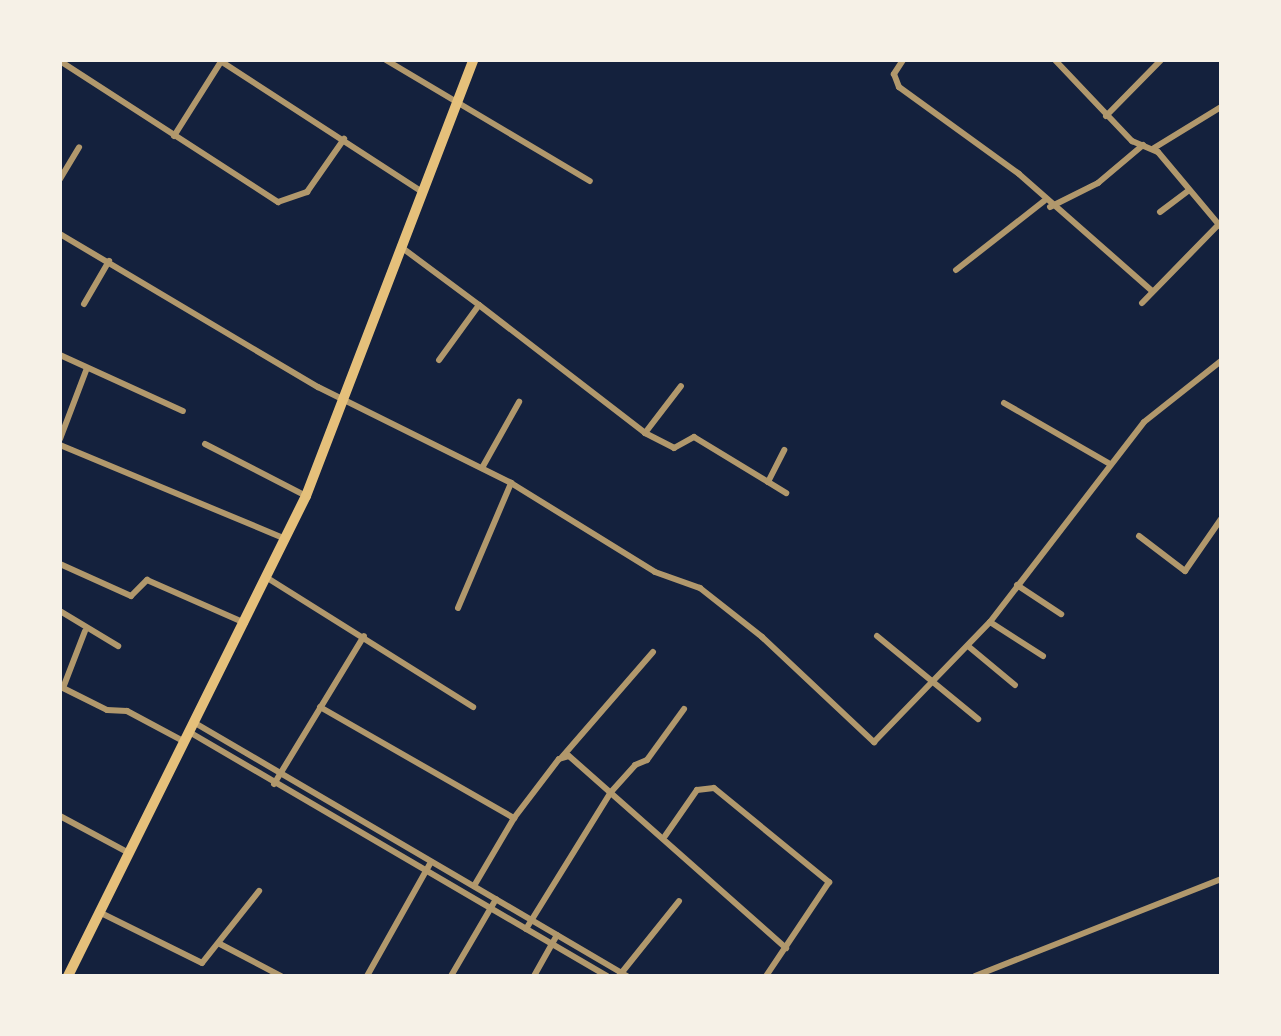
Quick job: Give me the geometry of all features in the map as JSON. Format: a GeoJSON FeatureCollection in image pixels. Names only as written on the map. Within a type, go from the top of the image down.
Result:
{"type":"FeatureCollection","features":[{"type":"Feature","properties":{"kind":"highway"},"geometry":{"type":"LineString","coordinates":[[68,976],[246,624],[306,496],[473,60]]}},
{"type":"Feature","properties":{"kind":"street"},"geometry":{"type":"LineString","coordinates":[[174,136],[221,60],[421,191]]}},
{"type":"Feature","properties":{"kind":"street"},"geometry":{"type":"LineString","coordinates":[[386,60],[457,99],[590,181]]}},
{"type":"Feature","properties":{"kind":"street"},"geometry":{"type":"LineString","coordinates":[[903,60],[894,74],[899,87],[959,127],[1050,207],[1151,290]]}},
{"type":"Feature","properties":{"kind":"street"},"geometry":{"type":"LineString","coordinates":[[1055,60],[1106,116],[1143,145],[1154,148],[1220,226],[1151,290],[1142,303]]}},
{"type":"Feature","properties":{"kind":"street"},"geometry":{"type":"LineString","coordinates":[[1106,116],[1161,60]]}},
{"type":"Feature","properties":{"kind":"street"},"geometry":{"type":"LineString","coordinates":[[60,61],[278,202],[307,192],[344,139]]}},
{"type":"Feature","properties":{"kind":"street"},"geometry":{"type":"LineString","coordinates":[[1154,148],[1221,107]]}},
{"type":"Feature","properties":{"kind":"street"},"geometry":{"type":"LineString","coordinates":[[1050,207],[1098,183],[1143,145]]}},
{"type":"Feature","properties":{"kind":"street"},"geometry":{"type":"LineString","coordinates":[[60,179],[79,147]]}},
{"type":"Feature","properties":{"kind":"street"},"geometry":{"type":"LineString","coordinates":[[1160,212],[1189,190]]}},
{"type":"Feature","properties":{"kind":"street"},"geometry":{"type":"LineString","coordinates":[[956,270],[1044,201]]}},
{"type":"Feature","properties":{"kind":"street"},"geometry":{"type":"LineString","coordinates":[[60,234],[109,261],[246,347],[511,483],[655,572],[700,588],[762,637],[872,741],[881,741],[990,622],[1144,422],[1221,361]]}},
{"type":"Feature","properties":{"kind":"street"},"geometry":{"type":"LineString","coordinates":[[401,247],[479,304],[645,433],[674,448],[694,437],[786,493]]}},
{"type":"Feature","properties":{"kind":"street"},"geometry":{"type":"LineString","coordinates":[[84,304],[109,261]]}},
{"type":"Feature","properties":{"kind":"street"},"geometry":{"type":"LineString","coordinates":[[439,360],[479,304]]}},
{"type":"Feature","properties":{"kind":"street"},"geometry":{"type":"LineString","coordinates":[[60,355],[183,411]]}},
{"type":"Feature","properties":{"kind":"street"},"geometry":{"type":"LineString","coordinates":[[60,438],[87,368]]}},
{"type":"Feature","properties":{"kind":"street"},"geometry":{"type":"LineString","coordinates":[[645,433],[681,386]]}},
{"type":"Feature","properties":{"kind":"street"},"geometry":{"type":"LineString","coordinates":[[482,468],[519,402]]}},
{"type":"Feature","properties":{"kind":"street"},"geometry":{"type":"LineString","coordinates":[[1005,404],[1110,464]]}},
{"type":"Feature","properties":{"kind":"street"},"geometry":{"type":"LineString","coordinates":[[205,444],[306,496]]}},
{"type":"Feature","properties":{"kind":"street"},"geometry":{"type":"LineString","coordinates":[[60,445],[286,539]]}},
{"type":"Feature","properties":{"kind":"street"},"geometry":{"type":"LineString","coordinates":[[768,482],[784,450]]}},
{"type":"Feature","properties":{"kind":"street"},"geometry":{"type":"LineString","coordinates":[[458,608],[511,483]]}},
{"type":"Feature","properties":{"kind":"street"},"geometry":{"type":"LineString","coordinates":[[1138,536],[1185,571],[1221,519]]}},
{"type":"Feature","properties":{"kind":"street"},"geometry":{"type":"LineString","coordinates":[[60,564],[131,596],[147,580],[246,624]]}},
{"type":"Feature","properties":{"kind":"street"},"geometry":{"type":"LineString","coordinates":[[268,579],[364,636],[473,707]]}},
{"type":"Feature","properties":{"kind":"street"},"geometry":{"type":"LineString","coordinates":[[1017,585],[1061,614]]}},
{"type":"Feature","properties":{"kind":"street"},"geometry":{"type":"LineString","coordinates":[[60,611],[85,631],[118,646]]}},
{"type":"Feature","properties":{"kind":"street"},"geometry":{"type":"LineString","coordinates":[[990,622],[1043,656]]}},
{"type":"Feature","properties":{"kind":"street"},"geometry":{"type":"LineString","coordinates":[[85,631],[63,688],[107,710],[128,711],[191,733],[280,773],[623,975],[679,901]]}},
{"type":"Feature","properties":{"kind":"street"},"geometry":{"type":"LineString","coordinates":[[274,784],[364,636]]}},
{"type":"Feature","properties":{"kind":"street"},"geometry":{"type":"LineString","coordinates":[[876,636],[978,719]]}},
{"type":"Feature","properties":{"kind":"street"},"geometry":{"type":"LineString","coordinates":[[968,646],[1015,685]]}},
{"type":"Feature","properties":{"kind":"street"},"geometry":{"type":"LineString","coordinates":[[474,886],[514,818],[562,757],[653,652]]}},
{"type":"Feature","properties":{"kind":"street"},"geometry":{"type":"LineString","coordinates":[[320,707],[514,818]]}},
{"type":"Feature","properties":{"kind":"street"},"geometry":{"type":"LineString","coordinates":[[526,929],[611,792],[635,765],[647,760],[684,709]]}},
{"type":"Feature","properties":{"kind":"street"},"geometry":{"type":"LineString","coordinates":[[191,733],[425,873],[607,976]]}},
{"type":"Feature","properties":{"kind":"street"},"geometry":{"type":"LineString","coordinates":[[562,757],[573,757],[665,836],[786,948]]}},
{"type":"Feature","properties":{"kind":"street"},"geometry":{"type":"LineString","coordinates":[[665,836],[697,790],[714,788],[827,880],[827,891],[766,976]]}},
{"type":"Feature","properties":{"kind":"street"},"geometry":{"type":"LineString","coordinates":[[60,816],[129,853]]}},
{"type":"Feature","properties":{"kind":"street"},"geometry":{"type":"LineString","coordinates":[[367,976],[431,862]]}},
{"type":"Feature","properties":{"kind":"street"},"geometry":{"type":"LineString","coordinates":[[975,976],[1221,879]]}},
{"type":"Feature","properties":{"kind":"street"},"geometry":{"type":"LineString","coordinates":[[99,912],[198,963],[220,944],[259,891]]}},
{"type":"Feature","properties":{"kind":"street"},"geometry":{"type":"LineString","coordinates":[[451,976],[496,899]]}},
{"type":"Feature","properties":{"kind":"street"},"geometry":{"type":"LineString","coordinates":[[534,976],[557,935]]}},
{"type":"Feature","properties":{"kind":"street"},"geometry":{"type":"LineString","coordinates":[[220,944],[281,976]]}},
{"type":"Feature","properties":{"kind":"street"},"geometry":{"type":"LineString","coordinates":[[60,970],[68,976]]}}]}
